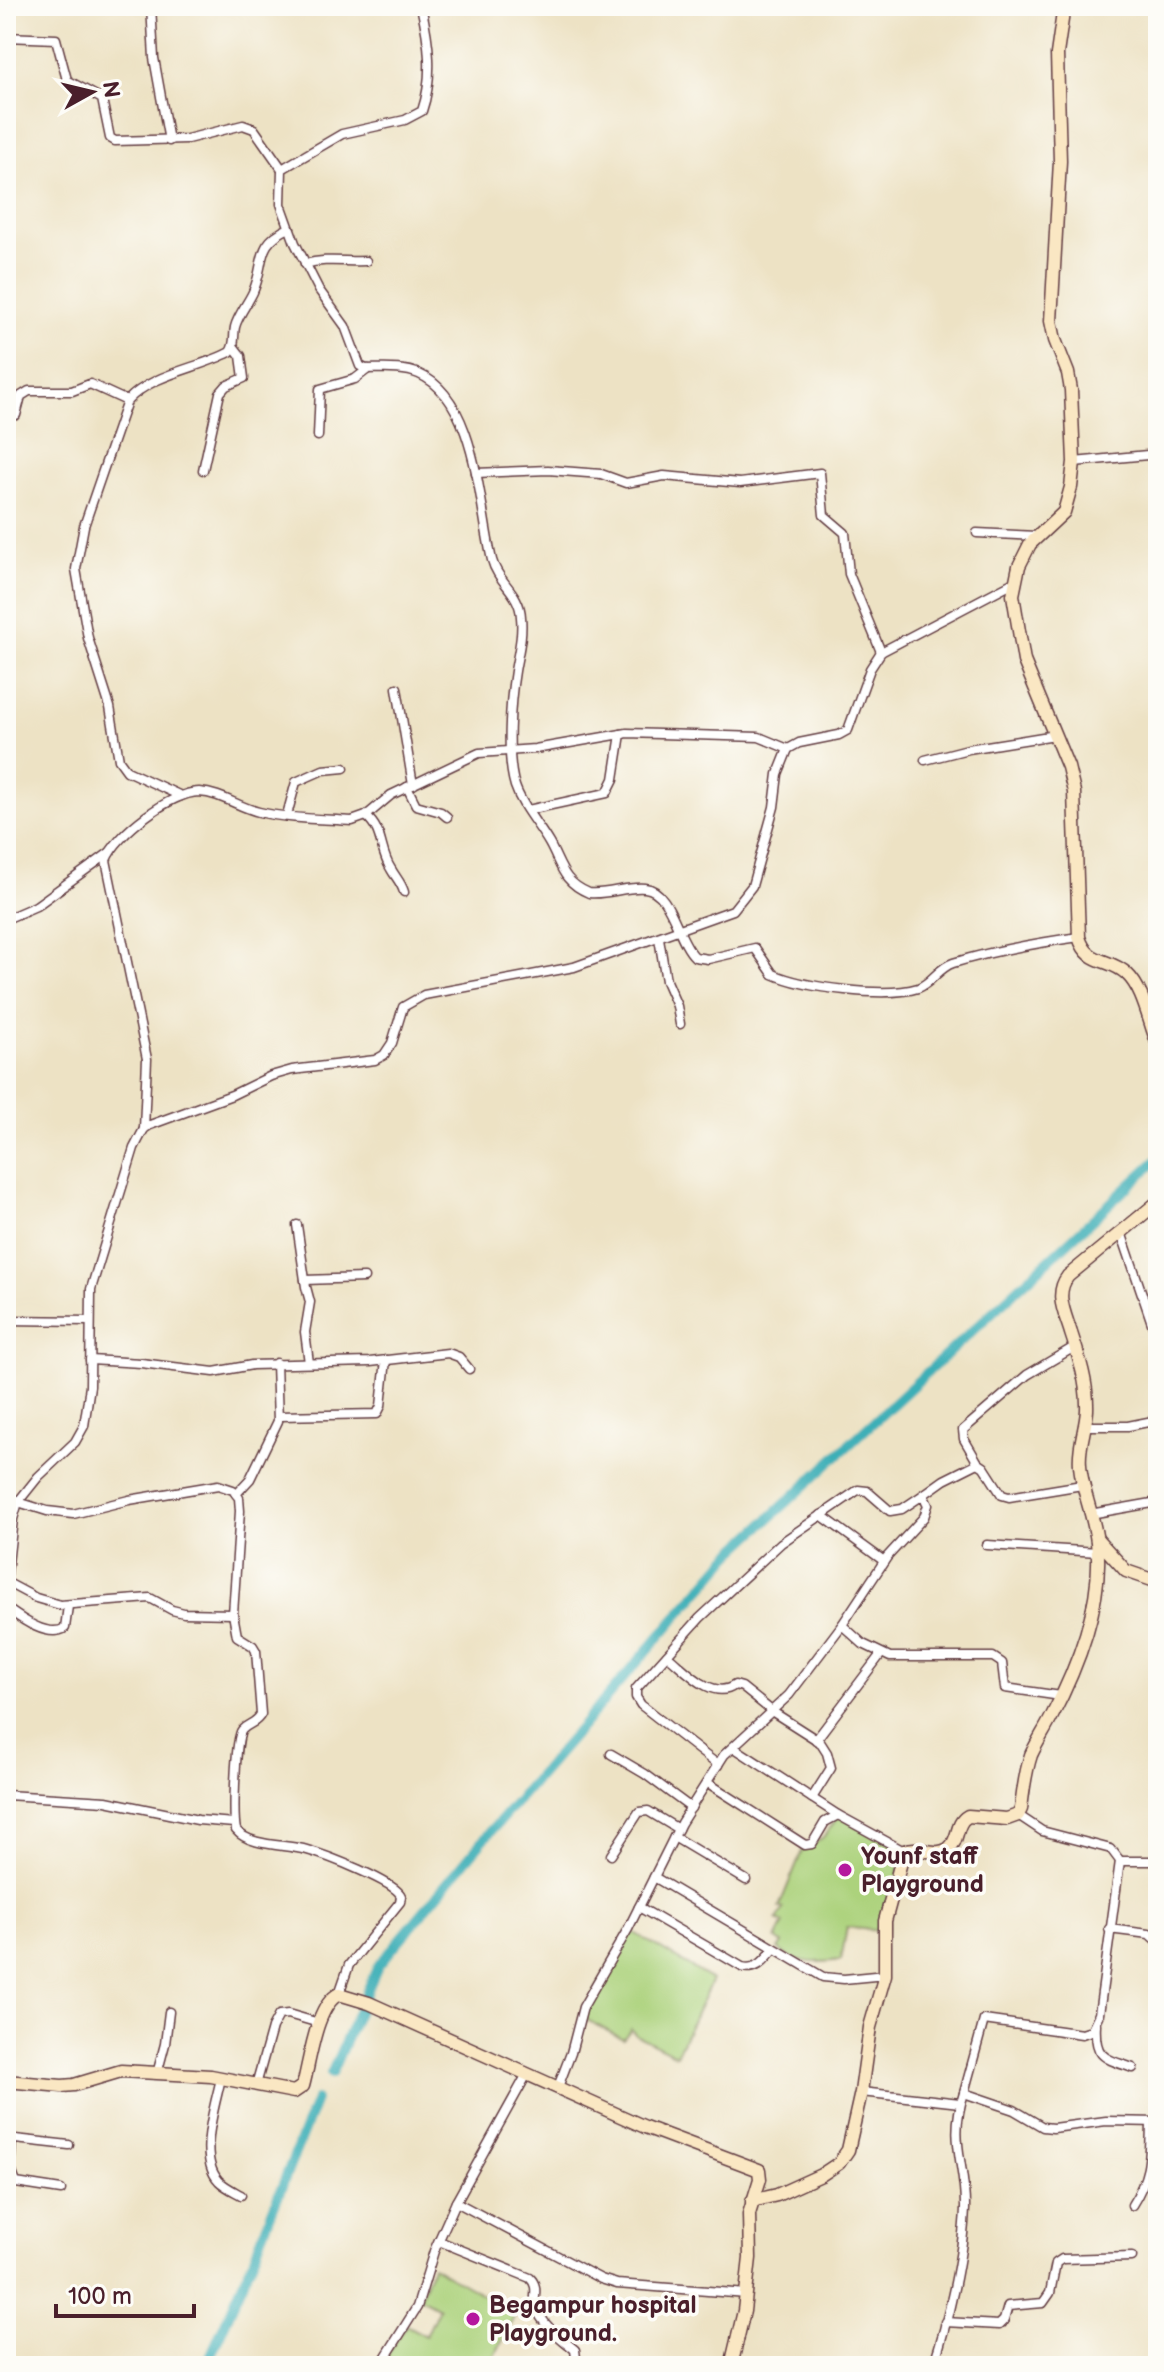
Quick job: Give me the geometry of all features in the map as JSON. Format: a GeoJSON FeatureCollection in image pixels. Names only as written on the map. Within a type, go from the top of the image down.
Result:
{"type":"FeatureCollection","features":[{"type":"Feature","properties":{"kind":"street"},"geometry":{"type":"LineString","coordinates":[[151,6],[154,58],[169,141]]}},
{"type":"Feature","properties":{"kind":"street"},"geometry":{"type":"LineString","coordinates":[[282,169],[342,134],[405,120],[422,111],[428,86],[430,53],[421,6]]}},
{"type":"Feature","properties":{"kind":"street"},"geometry":{"type":"LineString","coordinates":[[1064,6],[1057,54],[1060,153],[1051,321],[1070,381],[1074,462],[1067,507],[1036,536],[1023,557],[1014,582],[1013,601],[1021,649],[1068,767],[1075,802],[1079,937],[1088,955],[1118,968],[1131,979],[1158,1044]]}},
{"type":"Feature","properties":{"kind":"street"},"geometry":{"type":"LineString","coordinates":[[6,37],[56,39],[67,80],[102,99],[112,140],[169,141],[197,138],[235,126],[254,129],[282,169],[280,200],[289,228],[324,298],[345,326],[360,366],[416,373],[439,388],[450,401],[476,473],[495,569],[500,581],[516,595],[520,607],[522,632],[509,713],[514,783],[550,844],[560,870],[583,891],[594,894],[638,887],[651,889],[665,901],[678,932],[695,957],[708,959],[755,948],[773,974],[840,991],[911,990],[925,985],[949,965],[1016,945],[1079,937]]}},
{"type":"Feature","properties":{"kind":"street"},"geometry":{"type":"LineString","coordinates":[[203,470],[220,393],[226,386],[244,378],[241,356],[234,347],[236,326],[256,285],[263,251],[270,239],[289,228]]}},
{"type":"Feature","properties":{"kind":"street"},"geometry":{"type":"LineString","coordinates":[[305,264],[321,259],[336,263],[366,261]]}},
{"type":"Feature","properties":{"kind":"street"},"geometry":{"type":"LineString","coordinates":[[181,796],[127,771],[119,760],[110,707],[88,638],[76,569],[84,526],[127,401],[136,392],[219,358],[234,347]]}},
{"type":"Feature","properties":{"kind":"street"},"geometry":{"type":"LineString","coordinates":[[318,436],[320,389],[355,379],[368,369]]}},
{"type":"Feature","properties":{"kind":"street"},"geometry":{"type":"LineString","coordinates":[[6,417],[16,415],[21,396],[29,391],[72,391],[90,384],[127,401]]}},
{"type":"Feature","properties":{"kind":"street"},"geometry":{"type":"LineString","coordinates":[[1074,462],[1158,454]]}},
{"type":"Feature","properties":{"kind":"street"},"geometry":{"type":"LineString","coordinates":[[476,473],[534,469],[601,474],[626,483],[664,476],[740,483],[820,473],[824,515],[841,526],[845,533],[849,574],[881,652]]}},
{"type":"Feature","properties":{"kind":"street"},"geometry":{"type":"LineString","coordinates":[[977,533],[1036,536]]}},
{"type":"Feature","properties":{"kind":"street"},"geometry":{"type":"LineString","coordinates":[[144,1129],[283,1072],[375,1060],[389,1049],[403,1007],[424,995],[562,970],[726,915],[748,894],[774,807],[778,774],[788,749],[848,730],[870,669],[881,652],[1014,582]]}},
{"type":"Feature","properties":{"kind":"street"},"geometry":{"type":"LineString","coordinates":[[397,688],[410,786],[416,805],[447,817]]}},
{"type":"Feature","properties":{"kind":"street"},"geometry":{"type":"LineString","coordinates":[[6,919],[36,906],[109,853],[147,816],[167,802],[198,792],[209,793],[260,812],[352,821],[366,816],[391,795],[479,753],[553,747],[621,734],[759,737],[788,749]]}},
{"type":"Feature","properties":{"kind":"street"},"geometry":{"type":"LineString","coordinates":[[528,810],[607,793],[614,779],[621,734]]}},
{"type":"Feature","properties":{"kind":"street"},"geometry":{"type":"LineString","coordinates":[[925,760],[968,749],[1055,735]]}},
{"type":"Feature","properties":{"kind":"street"},"geometry":{"type":"LineString","coordinates":[[287,815],[296,782],[323,770],[344,768]]}},
{"type":"Feature","properties":{"kind":"street"},"geometry":{"type":"LineString","coordinates":[[366,816],[377,827],[390,868],[401,882],[404,892]]}},
{"type":"Feature","properties":{"kind":"street"},"geometry":{"type":"LineString","coordinates":[[109,853],[106,860],[109,880],[147,1059],[144,1129],[134,1148],[93,1279],[89,1321],[89,1399],[84,1426],[75,1442],[38,1477],[18,1502],[13,1519],[6,1582],[36,1598],[68,1606],[150,1598],[184,1613],[233,1614]]}},
{"type":"Feature","properties":{"kind":"street"},"geometry":{"type":"LineString","coordinates":[[659,938],[666,981],[677,1006],[680,1024]]}},
{"type":"Feature","properties":{"kind":"street"},"geometry":{"type":"LineString","coordinates":[[1018,1815],[1030,1758],[1061,1696],[1084,1639],[1096,1590],[1098,1546],[1082,1485],[1080,1448],[1086,1426],[1086,1393],[1060,1289],[1068,1276],[1158,1202]]}},
{"type":"Feature","properties":{"kind":"street"},"geometry":{"type":"LineString","coordinates":[[297,1225],[310,1302],[305,1332],[309,1363]]}},
{"type":"Feature","properties":{"kind":"street"},"geometry":{"type":"LineString","coordinates":[[1121,1232],[1158,1341]]}},
{"type":"Feature","properties":{"kind":"street"},"geometry":{"type":"LineString","coordinates":[[305,1280],[364,1278]]}},
{"type":"Feature","properties":{"kind":"street"},"geometry":{"type":"LineString","coordinates":[[6,1320],[89,1321]]}},
{"type":"Feature","properties":{"kind":"street"},"geometry":{"type":"LineString","coordinates":[[1076,1346],[1027,1375],[967,1425],[962,1435],[1002,1495],[1009,1497],[1082,1485]]}},
{"type":"Feature","properties":{"kind":"street"},"geometry":{"type":"LineString","coordinates":[[90,1360],[214,1372],[276,1363],[386,1360],[448,1353],[459,1357],[469,1369]]}},
{"type":"Feature","properties":{"kind":"street"},"geometry":{"type":"LineString","coordinates":[[279,1416],[377,1414],[381,1406],[386,1360]]}},
{"type":"Feature","properties":{"kind":"street"},"geometry":{"type":"LineString","coordinates":[[236,1494],[250,1479],[279,1416],[276,1363]]}},
{"type":"Feature","properties":{"kind":"street"},"geometry":{"type":"LineString","coordinates":[[1086,1426],[1128,1426],[1158,1420]]}},
{"type":"Feature","properties":{"kind":"street"},"geometry":{"type":"LineString","coordinates":[[718,1765],[641,1705],[636,1689],[700,1618],[781,1543],[858,1490],[867,1491],[890,1511],[902,1509],[944,1480],[978,1463]]}},
{"type":"Feature","properties":{"kind":"street"},"geometry":{"type":"LineString","coordinates":[[18,1502],[47,1511],[73,1514],[129,1500],[218,1485],[236,1494],[240,1511],[240,1540],[233,1614],[237,1636],[256,1651],[261,1714],[258,1720],[240,1732],[236,1830],[247,1839],[307,1850],[399,1890],[400,1902],[349,1965],[343,1995]]}},
{"type":"Feature","properties":{"kind":"street"},"geometry":{"type":"LineString","coordinates":[[558,2087],[583,2007],[691,1808],[733,1747],[789,1695],[842,1625],[884,1561],[924,1517],[928,1505],[923,1495]]}},
{"type":"Feature","properties":{"kind":"street"},"geometry":{"type":"LineString","coordinates":[[1090,1514],[1158,1502]]}},
{"type":"Feature","properties":{"kind":"street"},"geometry":{"type":"LineString","coordinates":[[821,1515],[884,1561]]}},
{"type":"Feature","properties":{"kind":"street"},"geometry":{"type":"LineString","coordinates":[[987,1545],[1098,1546],[1126,1571],[1158,1582]]}},
{"type":"Feature","properties":{"kind":"street"},"geometry":{"type":"LineString","coordinates":[[6,1608],[35,1626],[57,1631],[65,1628],[68,1606]]}},
{"type":"Feature","properties":{"kind":"street"},"geometry":{"type":"LineString","coordinates":[[842,1625],[863,1644],[881,1654],[900,1658],[993,1657],[1002,1663],[1005,1688],[1061,1696]]}},
{"type":"Feature","properties":{"kind":"street"},"geometry":{"type":"LineString","coordinates":[[816,1740],[881,1654]]}},
{"type":"Feature","properties":{"kind":"street"},"geometry":{"type":"LineString","coordinates":[[667,1655],[706,1686],[723,1692],[738,1685],[824,1747],[831,1768],[812,1798]]}},
{"type":"Feature","properties":{"kind":"street"},"geometry":{"type":"LineString","coordinates":[[733,1747],[838,1815],[904,1851],[915,1848],[935,1852],[949,1848],[959,1824],[968,1816],[1007,1819],[1018,1815]]}},
{"type":"Feature","properties":{"kind":"street"},"geometry":{"type":"LineString","coordinates":[[611,1754],[645,1774],[691,1808]]}},
{"type":"Feature","properties":{"kind":"street"},"geometry":{"type":"LineString","coordinates":[[708,1783],[805,1845],[812,1844],[830,1817],[838,1815]]}},
{"type":"Feature","properties":{"kind":"street"},"geometry":{"type":"LineString","coordinates":[[6,1795],[106,1801],[198,1820],[234,1823]]}},
{"type":"Feature","properties":{"kind":"street"},"geometry":{"type":"LineString","coordinates":[[611,1855],[639,1812],[648,1811],[746,1880]]}},
{"type":"Feature","properties":{"kind":"street"},"geometry":{"type":"LineString","coordinates":[[1018,1815],[1042,1831],[1111,1849],[1120,1861],[1095,2041],[1098,2051],[1108,2059],[1133,2068]]}},
{"type":"Feature","properties":{"kind":"street"},"geometry":{"type":"LineString","coordinates":[[752,2201],[821,2175],[839,2163],[848,2150],[861,2092],[870,2027],[885,1975],[885,1921],[904,1851]]}},
{"type":"Feature","properties":{"kind":"street"},"geometry":{"type":"LineString","coordinates":[[1120,1861],[1158,1861]]}},
{"type":"Feature","properties":{"kind":"street"},"geometry":{"type":"LineString","coordinates":[[654,1877],[823,1977],[844,1979],[885,1975]]}},
{"type":"Feature","properties":{"kind":"street"},"geometry":{"type":"LineString","coordinates":[[639,1907],[742,1967],[759,1965],[774,1949]]}},
{"type":"Feature","properties":{"kind":"street"},"geometry":{"type":"LineString","coordinates":[[1109,1929],[1149,1934],[1158,1942]]}},
{"type":"Feature","properties":{"kind":"street"},"geometry":{"type":"LineString","coordinates":[[6,2081],[74,2085],[121,2071],[221,2078],[288,2092],[300,2090],[328,2001],[343,1995],[369,2003],[658,2133],[759,2170],[760,2179],[749,2214],[747,2294],[731,2366]]}},
{"type":"Feature","properties":{"kind":"street"},"geometry":{"type":"LineString","coordinates":[[157,2074],[169,2012]]}},
{"type":"Feature","properties":{"kind":"street"},"geometry":{"type":"LineString","coordinates":[[256,2085],[272,2028],[279,2015],[288,2014],[319,2023]]}},
{"type":"Feature","properties":{"kind":"street"},"geometry":{"type":"LineString","coordinates":[[933,2366],[945,2322],[965,2208],[956,2140],[960,2103],[984,2020],[1082,2034],[1091,2031],[1096,2024]]}},
{"type":"Feature","properties":{"kind":"street"},"geometry":{"type":"LineString","coordinates":[[380,2366],[417,2307],[456,2202],[527,2074]]}},
{"type":"Feature","properties":{"kind":"street"},"geometry":{"type":"LineString","coordinates":[[221,2078],[208,2149],[209,2164],[221,2183],[241,2195]]}},
{"type":"Feature","properties":{"kind":"street"},"geometry":{"type":"LineString","coordinates":[[861,2092],[960,2103]]}},
{"type":"Feature","properties":{"kind":"street"},"geometry":{"type":"LineString","coordinates":[[964,2093],[1014,2110],[1043,2127],[1106,2121],[1154,2122],[1154,2162],[1132,2205]]}},
{"type":"Feature","properties":{"kind":"street"},"geometry":{"type":"LineString","coordinates":[[61,2190],[16,2183],[10,2167],[9,2138],[69,2145]]}},
{"type":"Feature","properties":{"kind":"street"},"geometry":{"type":"LineString","coordinates":[[456,2202],[609,2282],[747,2294]]}},
{"type":"Feature","properties":{"kind":"street"},"geometry":{"type":"LineString","coordinates":[[439,2241],[530,2278],[536,2287],[537,2311],[548,2327],[575,2350],[577,2366]]}},
{"type":"Feature","properties":{"kind":"street"},"geometry":{"type":"LineString","coordinates":[[945,2322],[999,2325],[1008,2306],[1043,2303],[1050,2293],[1056,2263],[1062,2259],[1132,2257]]}},
{"type":"Feature","properties":{"kind":"street"},"geometry":{"type":"LineString","coordinates":[[655,2366],[676,2366]]}},
{"type":"Feature","properties":{"kind":"green space","name":"Younf staff Playground"},"geometry":{"type":"Polygon","coordinates":[[[839,1815],[903,1850],[886,1932],[847,1927],[841,1960],[816,1962],[792,1958],[778,1949],[782,1943],[776,1939],[784,1923],[777,1920],[783,1909],[779,1907],[804,1846],[820,1840],[839,1815]]]}},
{"type":"Feature","properties":{"kind":"green space"},"geometry":{"type":"Polygon","coordinates":[[[628,1929],[712,1980],[676,2055],[636,2035],[631,2029],[623,2039],[581,2017],[628,1929]]]}},
{"type":"Feature","properties":{"kind":"green space","name":"Begampur hospital Playground."},"geometry":{"type":"Polygon","coordinates":[[[432,2266],[516,2313],[490,2366],[380,2366],[406,2325],[426,2336],[439,2308],[420,2298],[432,2266]]]}},
{"type":"Feature","properties":{"kind":"waterway"},"geometry":{"type":"LineString","coordinates":[[331,2074],[378,1966],[731,1554],[1158,1159]]}},
{"type":"Feature","properties":{"kind":"waterway"},"geometry":{"type":"LineString","coordinates":[[206,2366],[252,2262],[316,2100]]}},
{"type":"Feature","properties":{"kind":"place","name":"Younf staff Playground"},"geometry":{"type":"Point","coordinates":[845,1870]}},
{"type":"Feature","properties":{"kind":"place","name":"Begampur hospital Playground."},"geometry":{"type":"Point","coordinates":[473,2319]}}]}
